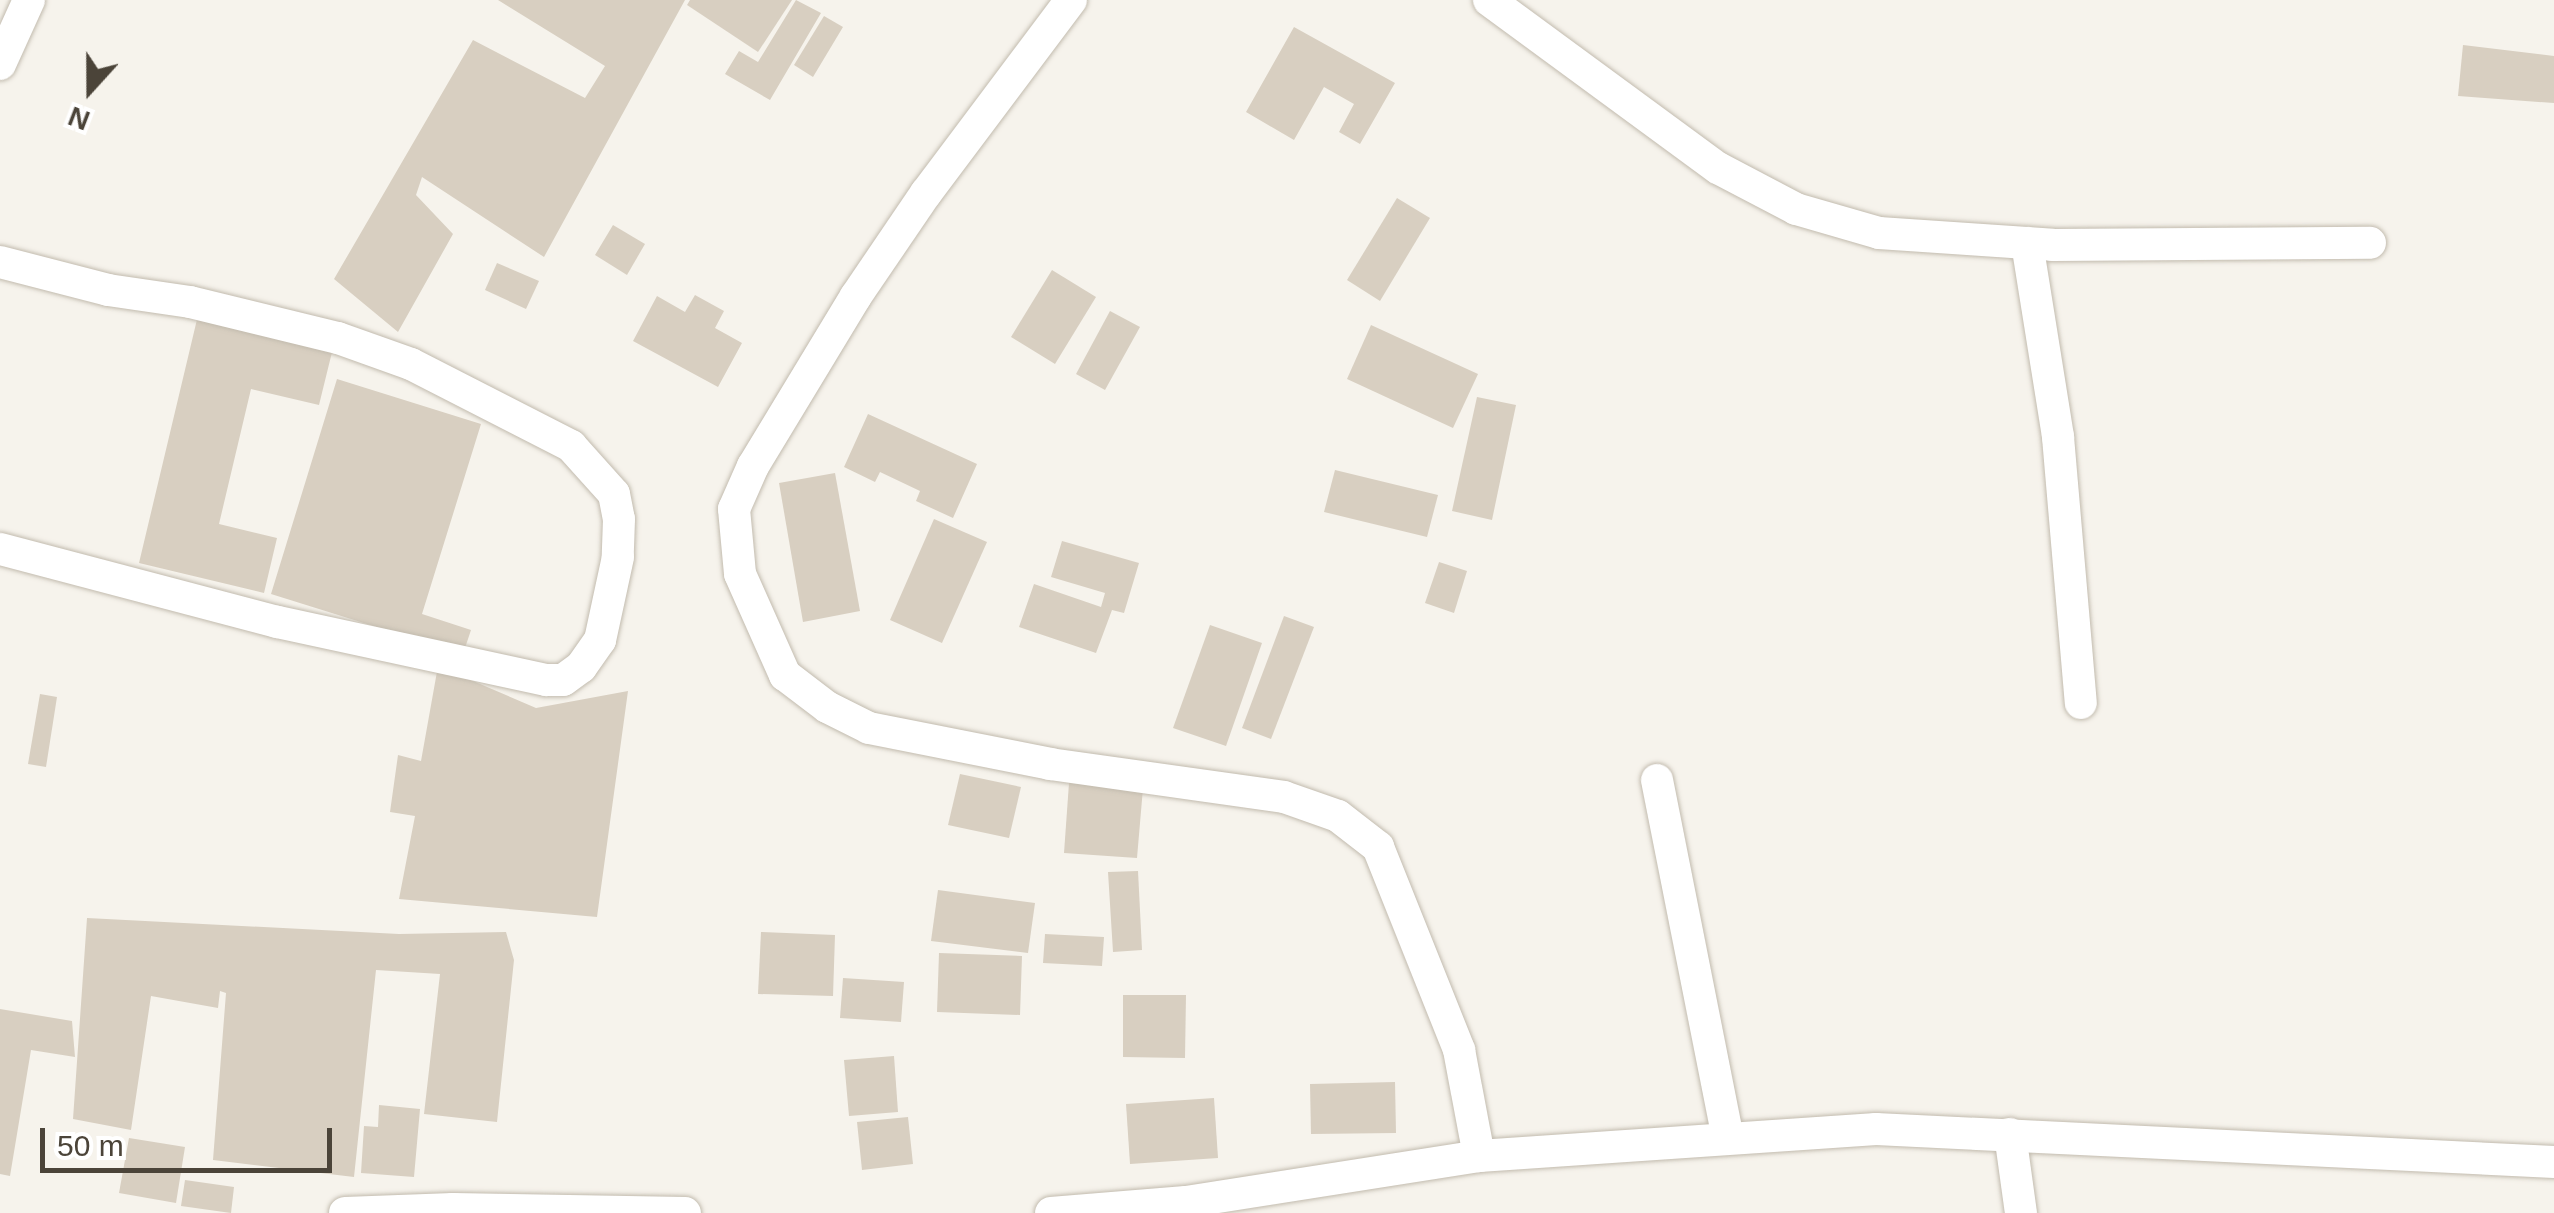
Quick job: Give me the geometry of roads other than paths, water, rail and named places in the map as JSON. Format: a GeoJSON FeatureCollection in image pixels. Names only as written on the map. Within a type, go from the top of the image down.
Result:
{"type":"FeatureCollection","features":[{"type":"Feature","properties":{"kind":"street"},"geometry":{"type":"LineString","coordinates":[[0,64],[29,0]]}},
{"type":"Feature","properties":{"kind":"street"},"geometry":{"type":"LineString","coordinates":[[1071,0],[926,192],[856,296],[753,466],[734,509],[740,574],[785,674],[827,707],[869,728],[1050,764],[1284,796],[1338,816],[1378,847],[1459,1050],[1480,1156]]}},
{"type":"Feature","properties":{"kind":"street"},"geometry":{"type":"LineString","coordinates":[[1490,0],[1718,168],[1796,209],[1879,233],[2026,243],[2370,243]]}},
{"type":"Feature","properties":{"kind":"street"},"geometry":{"type":"LineString","coordinates":[[2026,243],[2058,437],[2081,703]]}},
{"type":"Feature","properties":{"kind":"street"},"geometry":{"type":"LineString","coordinates":[[0,262],[108,290],[190,302],[338,338],[411,364],[571,446],[614,494],[619,519],[618,558],[600,640],[582,667],[563,680],[528,676],[277,622],[0,550]]}},
{"type":"Feature","properties":{"kind":"street"},"geometry":{"type":"LineString","coordinates":[[1657,780],[1728,1138]]}},
{"type":"Feature","properties":{"kind":"street"},"geometry":{"type":"LineString","coordinates":[[1051,1213],[1204,1200],[1480,1156],[1876,1129],[2554,1162]]}},
{"type":"Feature","properties":{"kind":"street"},"geometry":{"type":"LineString","coordinates":[[2010,1134],[2021,1213]]}},
{"type":"Feature","properties":{"kind":"street"},"geometry":{"type":"LineString","coordinates":[[345,1213],[453,1209],[685,1213]]}}]}
